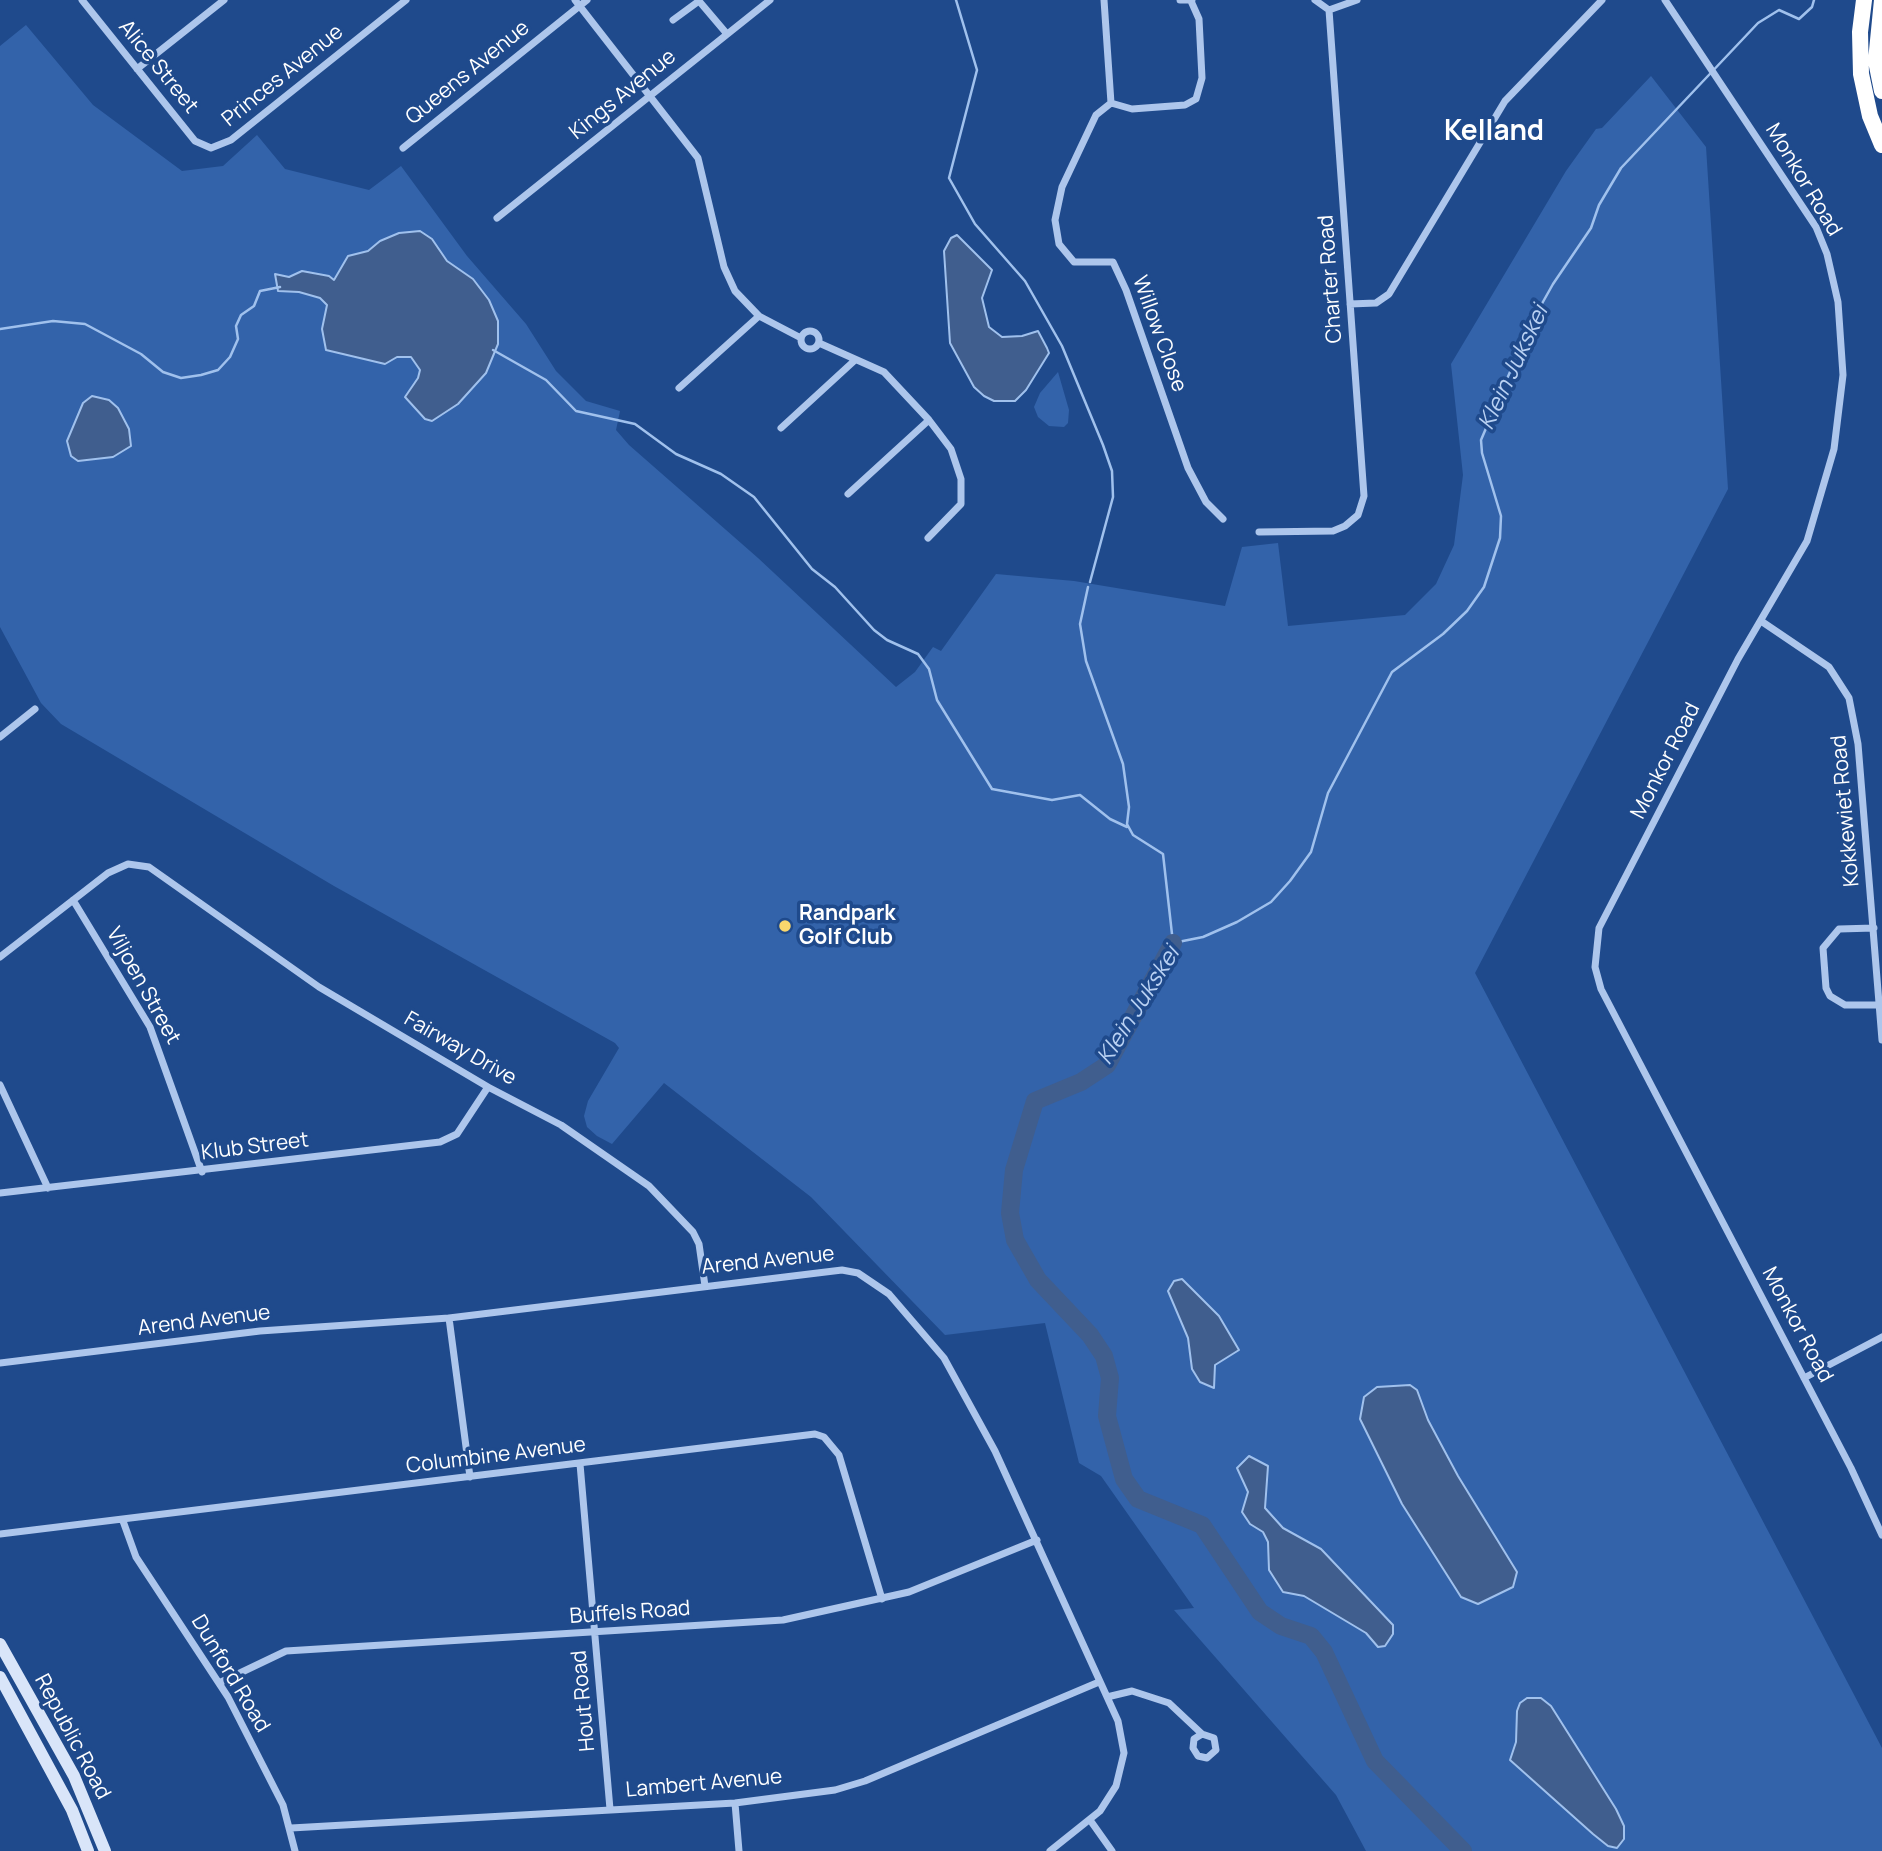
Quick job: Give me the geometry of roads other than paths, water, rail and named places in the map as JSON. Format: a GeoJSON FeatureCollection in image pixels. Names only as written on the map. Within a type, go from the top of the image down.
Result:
{"type":"FeatureCollection","features":[{"type":"Feature","properties":{"kind":"highway"},"geometry":{"type":"LineString","coordinates":[[1864,0],[1860,32],[1861,74],[1870,116],[1882,145]]}},
{"type":"Feature","properties":{"kind":"highway"},"geometry":{"type":"LineString","coordinates":[[1882,0],[1876,61],[1882,91]]}},
{"type":"Feature","properties":{"kind":"main road","name":"Republic Road"},"geometry":{"type":"LineString","coordinates":[[0,1644],[74,1776],[105,1851]]}},
{"type":"Feature","properties":{"kind":"main road","name":"Republic Road"},"geometry":{"type":"LineString","coordinates":[[0,1677],[53,1773],[88,1851]]}},
{"type":"Feature","properties":{"kind":"street","name":"Alice Street"},"geometry":{"type":"LineString","coordinates":[[82,0],[195,141],[211,148]]}},
{"type":"Feature","properties":{"kind":"street"},"geometry":{"type":"LineString","coordinates":[[137,69],[225,0]]}},
{"type":"Feature","properties":{"kind":"street","name":"Princes Avenue"},"geometry":{"type":"LineString","coordinates":[[211,148],[230,140],[406,0]]}},
{"type":"Feature","properties":{"kind":"street","name":"Queens Avenue"},"geometry":{"type":"LineString","coordinates":[[403,148],[577,3],[587,0]]}},
{"type":"Feature","properties":{"kind":"street","name":"Kings Avenue"},"geometry":{"type":"LineString","coordinates":[[497,218],[771,0]]}},
{"type":"Feature","properties":{"kind":"street"},"geometry":{"type":"LineString","coordinates":[[1104,0],[1111,103],[1132,109],[1185,105],[1196,99],[1202,78],[1199,19],[1191,0],[1180,0]]}},
{"type":"Feature","properties":{"kind":"street"},"geometry":{"type":"LineString","coordinates":[[1315,0],[1329,10],[1357,0]]}},
{"type":"Feature","properties":{"kind":"street"},"geometry":{"type":"LineString","coordinates":[[1350,304],[1376,303],[1389,294],[1504,101],[1602,0]]}},
{"type":"Feature","properties":{"kind":"street","name":"Monkor Road"},"geometry":{"type":"LineString","coordinates":[[1665,0],[1721,80],[1816,227],[1835,283],[1841,321],[1840,403],[1834,449],[1822,497],[1799,557],[1738,659],[1599,928],[1595,967],[1601,989],[1804,1377],[1882,1535]]}},
{"type":"Feature","properties":{"kind":"street"},"geometry":{"type":"LineString","coordinates":[[673,20],[699,1],[727,34]]}},
{"type":"Feature","properties":{"kind":"street"},"geometry":{"type":"LineString","coordinates":[[577,3],[698,158],[727,275],[735,290],[760,316],[801,338]]}},
{"type":"Feature","properties":{"kind":"street","name":"Charter Road"},"geometry":{"type":"LineString","coordinates":[[1259,532],[1333,531],[1345,526],[1358,515],[1364,496],[1329,10]]}},
{"type":"Feature","properties":{"kind":"street","name":"Willow Close"},"geometry":{"type":"LineString","coordinates":[[1111,103],[1096,115],[1062,187],[1055,220],[1059,244],[1074,262],[1113,262],[1126,290],[1188,468],[1206,502],[1223,519]]}},
{"type":"Feature","properties":{"kind":"street"},"geometry":{"type":"LineString","coordinates":[[679,388],[760,316]]}},
{"type":"Feature","properties":{"kind":"street"},"geometry":{"type":"LineString","coordinates":[[813,331],[818,335],[819,343],[809,349],[802,345],[801,338],[805,332],[813,331]]}},
{"type":"Feature","properties":{"kind":"street"},"geometry":{"type":"LineString","coordinates":[[819,343],[853,361],[884,372],[929,419],[951,449],[958,465],[963,494],[956,512],[928,538]]}},
{"type":"Feature","properties":{"kind":"street"},"geometry":{"type":"LineString","coordinates":[[781,428],[853,361]]}},
{"type":"Feature","properties":{"kind":"street"},"geometry":{"type":"LineString","coordinates":[[848,494],[929,419]]}},
{"type":"Feature","properties":{"kind":"street","name":"Kokkewiet Road"},"geometry":{"type":"LineString","coordinates":[[1761,621],[1829,667],[1849,698],[1858,744],[1882,1040]]}},
{"type":"Feature","properties":{"kind":"street"},"geometry":{"type":"LineString","coordinates":[[0,737],[35,709]]}},
{"type":"Feature","properties":{"kind":"street","name":"Fairway Drive"},"geometry":{"type":"LineString","coordinates":[[73,900],[98,879],[118,867],[138,863],[157,871],[319,986],[488,1087],[561,1125],[658,1193],[684,1220],[699,1244],[705,1286]]}},
{"type":"Feature","properties":{"kind":"street"},"geometry":{"type":"LineString","coordinates":[[0,957],[73,900]]}},
{"type":"Feature","properties":{"kind":"street","name":"Viljoen Street"},"geometry":{"type":"LineString","coordinates":[[73,900],[150,1027],[202,1172]]}},
{"type":"Feature","properties":{"kind":"street"},"geometry":{"type":"LineString","coordinates":[[1874,928],[1839,929],[1823,948],[1826,988],[1830,996],[1845,1005],[1878,1005]]}},
{"type":"Feature","properties":{"kind":"street"},"geometry":{"type":"LineString","coordinates":[[0,1085],[48,1188]]}},
{"type":"Feature","properties":{"kind":"street","name":"Klub Street"},"geometry":{"type":"LineString","coordinates":[[0,1194],[202,1172],[450,1139],[465,1125],[488,1087]]}},
{"type":"Feature","properties":{"kind":"street","name":"Arend Avenue"},"geometry":{"type":"LineString","coordinates":[[0,1363],[260,1331],[449,1318],[842,1270],[858,1273],[880,1286],[944,1358],[995,1451],[1120,1730],[1124,1759],[1120,1777],[1110,1798],[1090,1820],[1050,1851]]}},
{"type":"Feature","properties":{"kind":"street"},"geometry":{"type":"LineString","coordinates":[[449,1318],[470,1477]]}},
{"type":"Feature","properties":{"kind":"street"},"geometry":{"type":"LineString","coordinates":[[1804,1377],[1882,1337]]}},
{"type":"Feature","properties":{"kind":"street","name":"Columbine Avenue"},"geometry":{"type":"LineString","coordinates":[[0,1534],[123,1521],[804,1435],[824,1437],[839,1455],[882,1599]]}},
{"type":"Feature","properties":{"kind":"street","name":"Hout Road"},"geometry":{"type":"LineString","coordinates":[[580,1464],[611,1809]]}},
{"type":"Feature","properties":{"kind":"street","name":"Dunford Road"},"geometry":{"type":"LineString","coordinates":[[123,1521],[136,1557],[219,1683],[284,1805],[295,1851]]}},
{"type":"Feature","properties":{"kind":"street","name":"Buffels Road"},"geometry":{"type":"LineString","coordinates":[[219,1683],[286,1651],[595,1634],[783,1620],[882,1599],[931,1584],[1037,1540]]}},
{"type":"Feature","properties":{"kind":"street","name":"Lambert Avenue"},"geometry":{"type":"LineString","coordinates":[[291,1828],[735,1803],[850,1786],[1099,1682]]}},
{"type":"Feature","properties":{"kind":"street"},"geometry":{"type":"LineString","coordinates":[[1107,1697],[1132,1692],[1160,1698],[1202,1734]]}},
{"type":"Feature","properties":{"kind":"street"},"geometry":{"type":"LineString","coordinates":[[735,1803],[738,1851]]}},
{"type":"Feature","properties":{"kind":"street"},"geometry":{"type":"LineString","coordinates":[[1090,1820],[1112,1851]]}},
{"type":"Feature","properties":{"kind":"waterway"},"geometry":{"type":"LineString","coordinates":[[956,0],[977,70],[949,178],[975,224],[1025,281],[1062,346],[1103,445],[1112,471],[1113,497],[1090,582]]}},
{"type":"Feature","properties":{"kind":"waterway","name":"Klein Jukskei"},"geometry":{"type":"LineString","coordinates":[[1088,587],[1080,624],[1086,661],[1123,764],[1129,807],[1127,824],[1133,835],[1163,854],[1173,943],[1203,937],[1237,922],[1271,902],[1290,881],[1311,852],[1328,793],[1392,672],[1443,634],[1467,611],[1484,587],[1500,538],[1501,516],[1482,453],[1481,440],[1530,325],[1553,284],[1591,228],[1599,205],[1621,168],[1758,23],[1779,10],[1799,19],[1812,7],[1814,0]]}},
{"type":"Feature","properties":{"kind":"waterway"},"geometry":{"type":"LineString","coordinates":[[0,329],[53,321],[85,324],[141,354],[163,372],[181,378],[218,370],[230,357],[238,339],[236,326],[241,315],[254,306],[260,291],[280,287]]}},
{"type":"Feature","properties":{"kind":"waterway"},"geometry":{"type":"LineString","coordinates":[[493,350],[546,380],[576,411],[635,424],[676,454],[721,474],[754,497],[812,569],[835,587],[874,630],[887,640],[918,654],[929,669],[937,700],[992,789],[1052,800],[1080,795],[1110,819],[1127,827]]}},
{"type":"Feature","properties":{"kind":"waterway","name":"Klein Jukskei"},"geometry":{"type":"LineString","coordinates":[[1173,943],[1107,1065],[1081,1082],[1035,1101],[1014,1170],[1010,1213],[1015,1240],[1038,1280],[1090,1335],[1104,1356],[1110,1378],[1107,1416],[1124,1479],[1138,1499],[1202,1525],[1260,1612],[1281,1626],[1311,1636],[1324,1652],[1375,1761],[1463,1851]]}},
{"type":"Feature","properties":{"kind":"place","name":"Randpark Golf Club"},"geometry":{"type":"Point","coordinates":[785,926]}},
{"type":"Feature","properties":{"kind":"district","name":"Kelland"},"geometry":{"type":"Point","coordinates":[1494,132]}}]}
